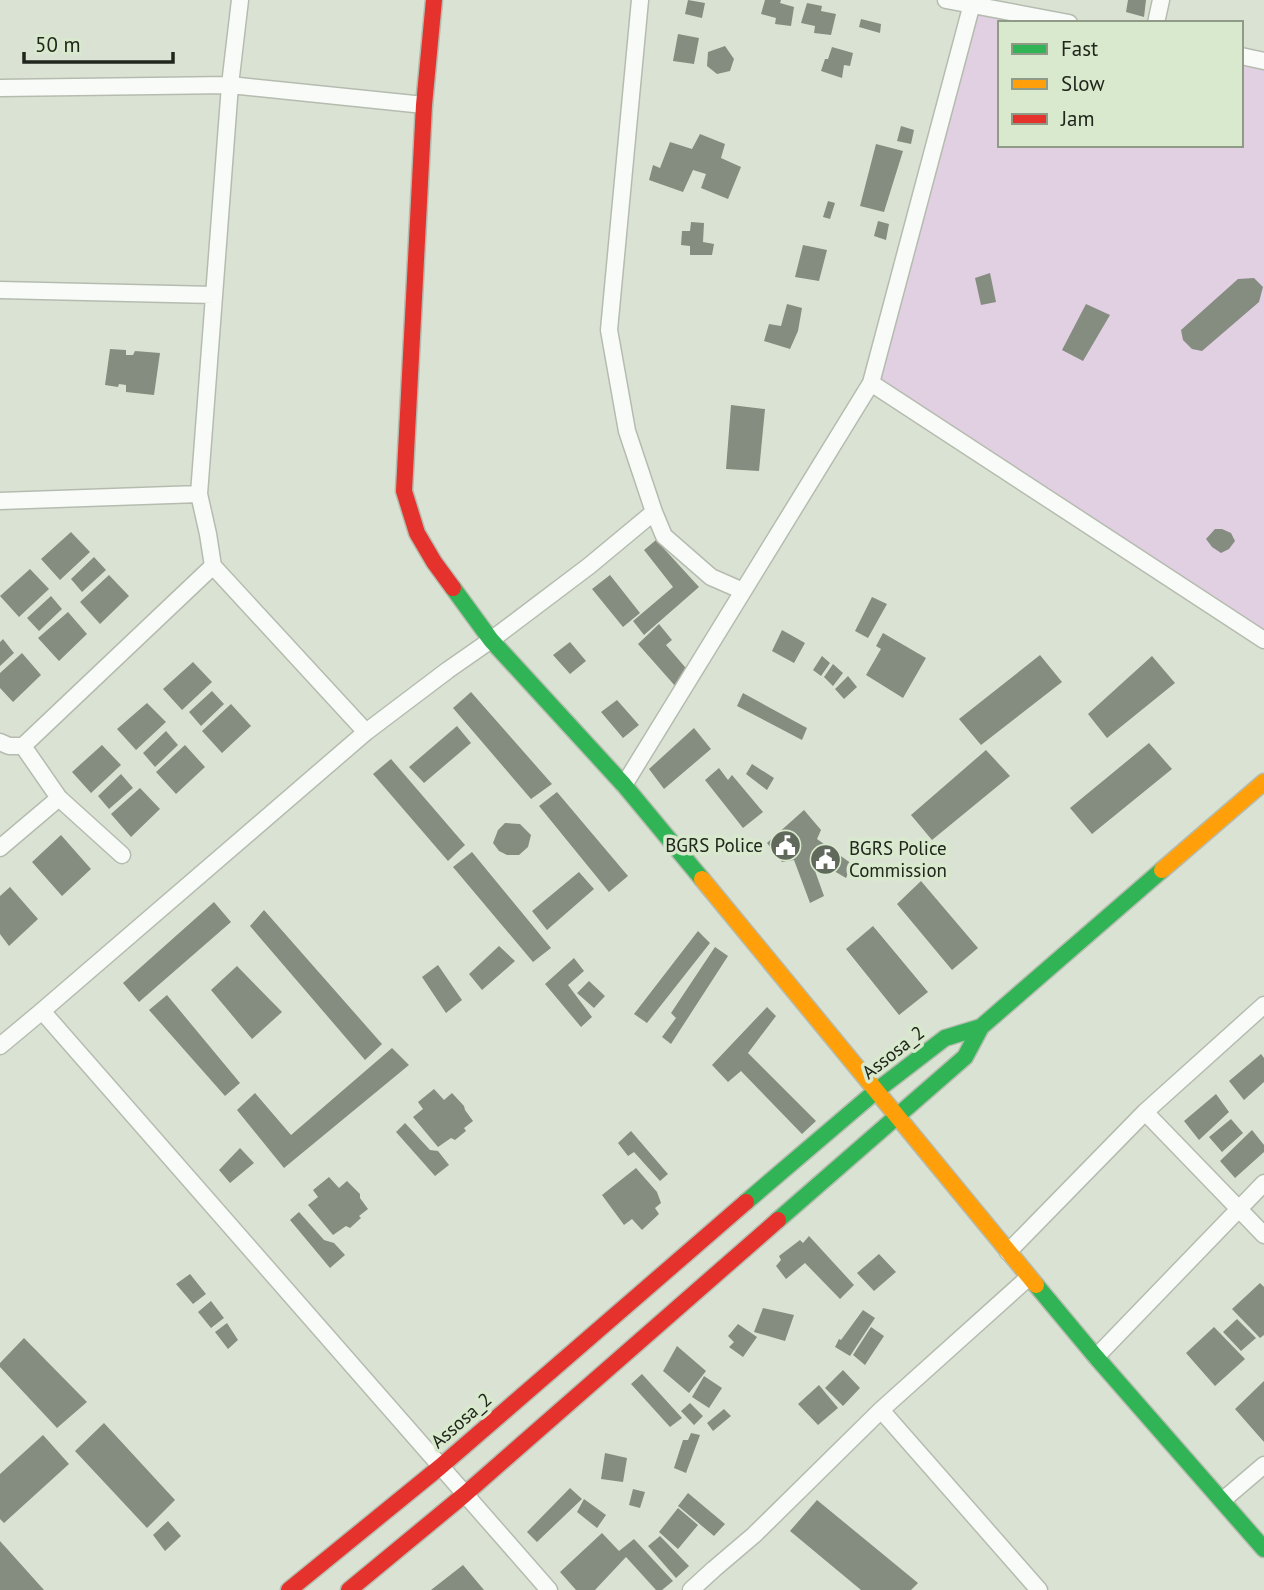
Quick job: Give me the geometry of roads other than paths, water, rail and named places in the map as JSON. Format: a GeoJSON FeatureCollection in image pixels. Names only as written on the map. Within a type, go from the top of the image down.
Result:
{"type":"FeatureCollection","features":[{"type":"Feature","properties":{"kind":"street"},"geometry":{"type":"LineString","coordinates":[[240,0],[230,85],[200,494],[213,566],[366,732]]}},
{"type":"Feature","properties":{"kind":"street"},"geometry":{"type":"LineString","coordinates":[[433,0],[424,105],[404,491],[417,533],[434,562],[491,640],[624,785],[1008,1252],[1264,1549]]}},
{"type":"Feature","properties":{"kind":"street"},"geometry":{"type":"LineString","coordinates":[[640,0],[609,330],[627,431],[664,536],[711,577],[743,591]]}},
{"type":"Feature","properties":{"kind":"street"},"geometry":{"type":"LineString","coordinates":[[946,0],[1059,21]]}},
{"type":"Feature","properties":{"kind":"street"},"geometry":{"type":"LineString","coordinates":[[1156,21],[1161,0]]}},
{"type":"Feature","properties":{"kind":"street"},"geometry":{"type":"LineString","coordinates":[[624,785],[871,383],[972,3]]}},
{"type":"Feature","properties":{"kind":"street"},"geometry":{"type":"LineString","coordinates":[[1243,56],[1264,61]]}},
{"type":"Feature","properties":{"kind":"street"},"geometry":{"type":"LineString","coordinates":[[0,89],[230,85],[424,105]]}},
{"type":"Feature","properties":{"kind":"street"},"geometry":{"type":"LineString","coordinates":[[0,290],[214,295]]}},
{"type":"Feature","properties":{"kind":"street"},"geometry":{"type":"LineString","coordinates":[[871,383],[1264,640]]}},
{"type":"Feature","properties":{"kind":"street"},"geometry":{"type":"LineString","coordinates":[[0,501],[200,494]]}},
{"type":"Feature","properties":{"kind":"street"},"geometry":{"type":"LineString","coordinates":[[0,1046],[366,732],[589,566],[654,512]]}},
{"type":"Feature","properties":{"kind":"street"},"geometry":{"type":"LineString","coordinates":[[0,742],[9,746],[23,746],[213,566]]}},
{"type":"Feature","properties":{"kind":"street"},"geometry":{"type":"LineString","coordinates":[[23,746],[59,798],[122,855]]}},
{"type":"Feature","properties":{"kind":"street"},"geometry":{"type":"LineString","coordinates":[[349,1590],[464,1495],[965,1057],[981,1027],[1264,782]]}},
{"type":"Feature","properties":{"kind":"street"},"geometry":{"type":"LineString","coordinates":[[0,848],[59,798]]}},
{"type":"Feature","properties":{"kind":"street"},"geometry":{"type":"LineString","coordinates":[[1008,1252],[1145,1112],[1264,1005]]}},
{"type":"Feature","properties":{"kind":"street"},"geometry":{"type":"LineString","coordinates":[[43,1011],[549,1590]]}},
{"type":"Feature","properties":{"kind":"street","name":"Assosa_2"},"geometry":{"type":"LineString","coordinates":[[289,1590],[440,1467],[876,1091],[945,1038],[981,1027]]}},
{"type":"Feature","properties":{"kind":"street"},"geometry":{"type":"LineString","coordinates":[[1145,1112],[1264,1235]]}},
{"type":"Feature","properties":{"kind":"street"},"geometry":{"type":"LineString","coordinates":[[1096,1357],[1264,1183]]}},
{"type":"Feature","properties":{"kind":"street"},"geometry":{"type":"LineString","coordinates":[[691,1590],[754,1535],[881,1410],[1029,1276]]}},
{"type":"Feature","properties":{"kind":"street"},"geometry":{"type":"LineString","coordinates":[[881,1410],[1039,1590]]}},
{"type":"Feature","properties":{"kind":"street"},"geometry":{"type":"LineString","coordinates":[[1223,1500],[1264,1465]]}},
{"type":"Feature","properties":{"kind":"place","name":"BGRS Police"},"geometry":{"type":"Point","coordinates":[786,845]}},
{"type":"Feature","properties":{"kind":"place","name":"BGRS Police Commission"},"geometry":{"type":"Point","coordinates":[826,859]}}]}
